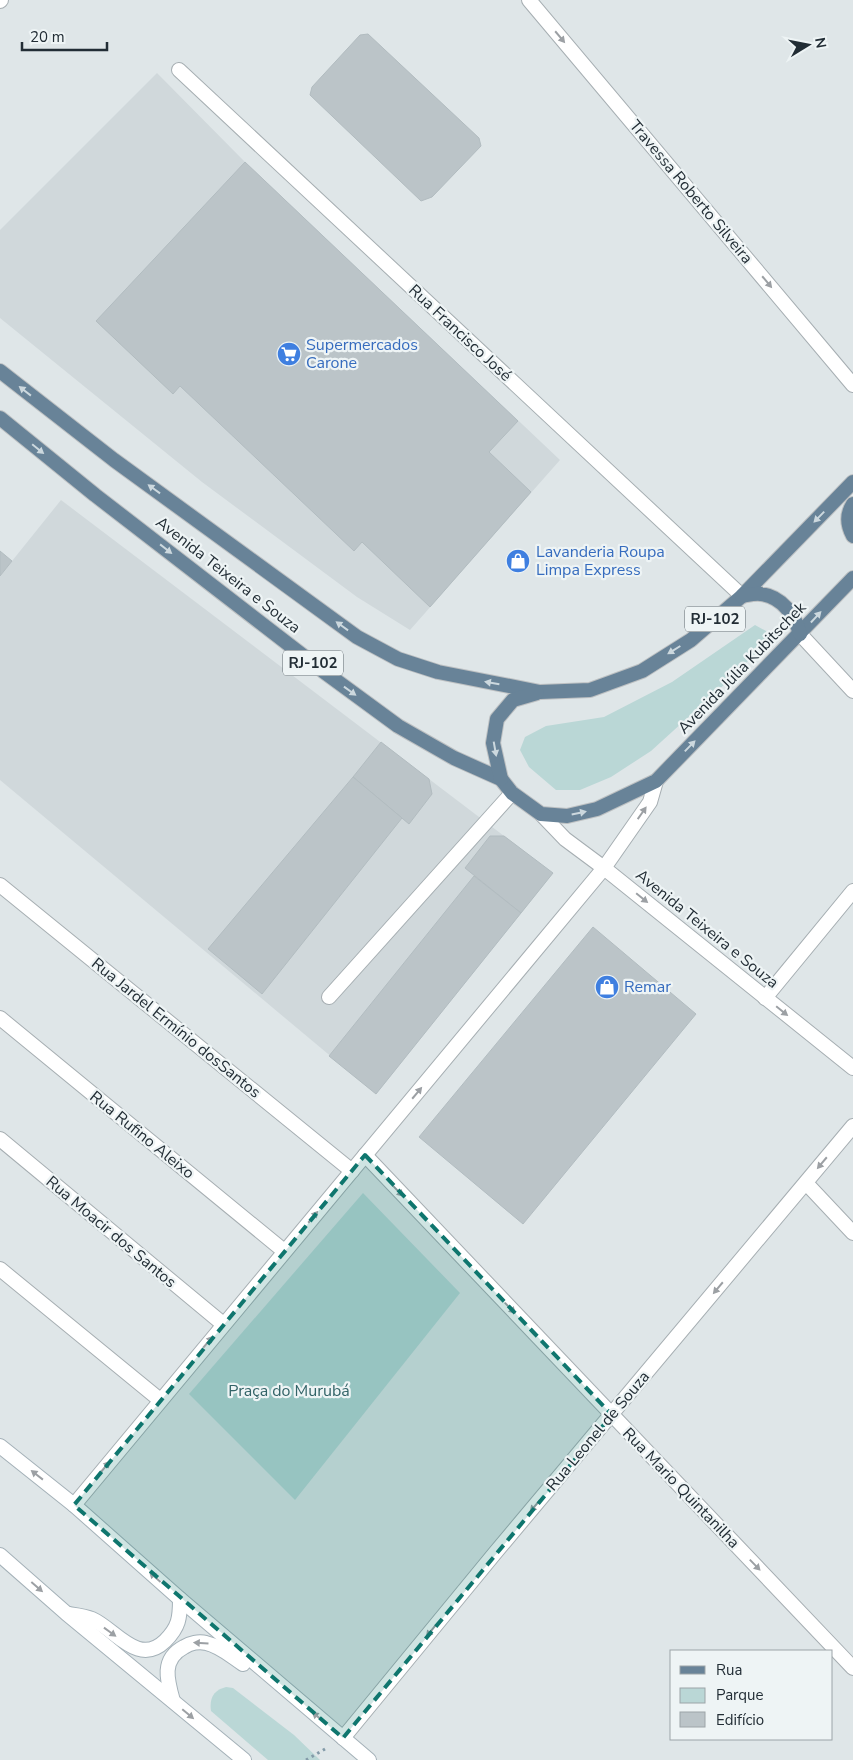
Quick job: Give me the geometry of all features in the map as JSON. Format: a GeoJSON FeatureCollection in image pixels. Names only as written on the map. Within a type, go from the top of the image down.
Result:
{"type":"FeatureCollection","features":[{"type":"Feature","properties":{"kind":"main road","name":"Avenida Teixeira e Souza"},"geometry":{"type":"LineString","coordinates":[[0,371],[114,460],[357,637],[398,659],[438,672],[540,692]]}},
{"type":"Feature","properties":{"kind":"main road","name":"Avenida Teixeira e Souza"},"geometry":{"type":"LineString","coordinates":[[0,418],[95,495],[398,726],[454,758],[501,779],[512,793],[541,814]]}},
{"type":"Feature","properties":{"kind":"main road","name":"RJ-102"},"geometry":{"type":"LineString","coordinates":[[540,692],[590,690],[642,671],[691,640],[742,596],[853,482]]}},
{"type":"Feature","properties":{"kind":"main road"},"geometry":{"type":"LineString","coordinates":[[853,504],[848,511],[847,520],[853,536]]}},
{"type":"Feature","properties":{"kind":"main road","name":"Avenida Júlia Kubitschek"},"geometry":{"type":"LineString","coordinates":[[656,781],[853,578]]}},
{"type":"Feature","properties":{"kind":"main road"},"geometry":{"type":"LineString","coordinates":[[742,596],[759,593],[771,596],[784,604],[795,621],[800,634]]}},
{"type":"Feature","properties":{"kind":"main road"},"geometry":{"type":"LineString","coordinates":[[501,779],[493,743],[496,718],[513,700],[540,692]]}},
{"type":"Feature","properties":{"kind":"main road"},"geometry":{"type":"LineString","coordinates":[[541,814],[567,816],[597,809],[656,781]]}},
{"type":"Feature","properties":{"kind":"street","name":"Travessa Roberto Silveira"},"geometry":{"type":"LineString","coordinates":[[529,0],[853,385]]}},
{"type":"Feature","properties":{"kind":"street","name":"Rua Francisco José"},"geometry":{"type":"LineString","coordinates":[[179,70],[742,596]]}},
{"type":"Feature","properties":{"kind":"street"},"geometry":{"type":"LineString","coordinates":[[800,634],[853,691]]}},
{"type":"Feature","properties":{"kind":"street"},"geometry":{"type":"LineString","coordinates":[[74,1505],[604,868],[650,802],[656,781]]}},
{"type":"Feature","properties":{"kind":"street"},"geometry":{"type":"LineString","coordinates":[[329,997],[512,793]]}},
{"type":"Feature","properties":{"kind":"street","name":"Avenida Teixeira e Souza"},"geometry":{"type":"LineString","coordinates":[[541,814],[565,840],[604,868],[853,1068]]}},
{"type":"Feature","properties":{"kind":"street","name":"Rua Jardel Ermínio dosSantos"},"geometry":{"type":"LineString","coordinates":[[0,885],[352,1171]]}},
{"type":"Feature","properties":{"kind":"street"},"geometry":{"type":"LineString","coordinates":[[765,998],[853,891]]}},
{"type":"Feature","properties":{"kind":"street","name":"Rua Rufino Aleixo"},"geometry":{"type":"LineString","coordinates":[[0,1018],[284,1251]]}},
{"type":"Feature","properties":{"kind":"street","name":"Rua Leonel de Souza"},"geometry":{"type":"LineString","coordinates":[[343,1738],[495,1553],[853,1126]]}},
{"type":"Feature","properties":{"kind":"street","name":"Rua Moacir dos Santos"},"geometry":{"type":"LineString","coordinates":[[0,1139],[223,1324]]}},
{"type":"Feature","properties":{"kind":"street","name":"Rua Mario Quintanilha"},"geometry":{"type":"LineString","coordinates":[[365,1155],[853,1668]]}},
{"type":"Feature","properties":{"kind":"street"},"geometry":{"type":"LineString","coordinates":[[806,1182],[853,1233]]}},
{"type":"Feature","properties":{"kind":"street"},"geometry":{"type":"LineString","coordinates":[[0,1269],[160,1400]]}},
{"type":"Feature","properties":{"kind":"street"},"geometry":{"type":"LineString","coordinates":[[0,1446],[74,1505],[274,1681],[369,1760]]}},
{"type":"Feature","properties":{"kind":"street"},"geometry":{"type":"LineString","coordinates":[[0,1555],[66,1613],[244,1760]]}},
{"type":"Feature","properties":{"kind":"street"},"geometry":{"type":"LineString","coordinates":[[66,1613],[92,1619],[130,1646],[147,1651],[160,1646],[173,1634],[180,1619],[180,1599]]}},
{"type":"Feature","properties":{"kind":"street"},"geometry":{"type":"LineString","coordinates":[[173,1701],[167,1680],[168,1664],[177,1650],[190,1643],[206,1643],[221,1648],[249,1669],[274,1681]]}},
{"type":"Feature","properties":{"kind":"highlighted area"},"geometry":{"type":"Polygon","coordinates":[[[365,1155],[612,1415],[343,1738],[74,1505],[365,1155]]]}},
{"type":"Feature","properties":{"kind":"shaded area","name":"Supermercados Carone"},"geometry":{"type":"Polygon","coordinates":[[[157,73],[245,162],[560,460],[410,630],[357,597],[202,482],[0,318],[0,230],[157,73]]]}},
{"type":"Feature","properties":{"kind":"shaded area"},"geometry":{"type":"Polygon","coordinates":[[[61,500],[553,873],[376,1094],[0,780],[0,576],[61,500]]]}},
{"type":"Feature","properties":{"kind":"green space"},"geometry":{"type":"Polygon","coordinates":[[[755,625],[766,631],[767,642],[727,682],[651,751],[611,777],[580,790],[556,790],[529,767],[520,750],[525,737],[546,726],[604,717],[672,682],[755,625]]]}},
{"type":"Feature","properties":{"kind":"green space","name":"Praça do Murubá"},"geometry":{"type":"Polygon","coordinates":[[[363,1193],[460,1293],[295,1500],[189,1394],[363,1193]]]}},
{"type":"Feature","properties":{"kind":"green space"},"geometry":{"type":"Polygon","coordinates":[[[226,1687],[233,1688],[294,1735],[320,1760],[268,1760],[211,1711],[213,1695],[218,1690],[226,1687]]]}},
{"type":"Feature","properties":{"kind":"building"},"geometry":{"type":"Polygon","coordinates":[[[368,34],[479,138],[481,146],[432,197],[421,201],[310,95],[312,87],[360,35],[368,34]]]}},
{"type":"Feature","properties":{"kind":"building","name":"Supermercados Carone"},"geometry":{"type":"Polygon","coordinates":[[[245,162],[518,421],[489,452],[531,492],[430,607],[362,542],[354,551],[180,386],[173,394],[96,321],[245,162]]]}},
{"type":"Feature","properties":{"kind":"building"},"geometry":{"type":"Polygon","coordinates":[[[0,551],[12,561],[0,576],[0,551]]]}},
{"type":"Feature","properties":{"kind":"building"},"geometry":{"type":"Polygon","coordinates":[[[381,742],[429,779],[432,794],[409,824],[353,777],[381,742]]]}},
{"type":"Feature","properties":{"kind":"building"},"geometry":{"type":"Polygon","coordinates":[[[353,777],[402,818],[262,994],[208,949],[353,777]]]}},
{"type":"Feature","properties":{"kind":"building"},"geometry":{"type":"Polygon","coordinates":[[[490,836],[504,836],[553,873],[521,913],[465,868],[490,836]]]}},
{"type":"Feature","properties":{"kind":"building"},"geometry":{"type":"Polygon","coordinates":[[[474,876],[521,913],[376,1094],[329,1056],[474,876]]]}},
{"type":"Feature","properties":{"kind":"building"},"geometry":{"type":"Polygon","coordinates":[[[593,927],[696,1014],[523,1224],[419,1137],[593,927]]]}},
{"type":"Feature","properties":{"kind":"place","name":"Supermercados Carone"},"geometry":{"type":"Point","coordinates":[289,354]}},
{"type":"Feature","properties":{"kind":"place","name":"Lavanderia Roupa Limpa Express"},"geometry":{"type":"Point","coordinates":[518,561]}},
{"type":"Feature","properties":{"kind":"place","name":"Remar"},"geometry":{"type":"Point","coordinates":[607,987]}}]}
